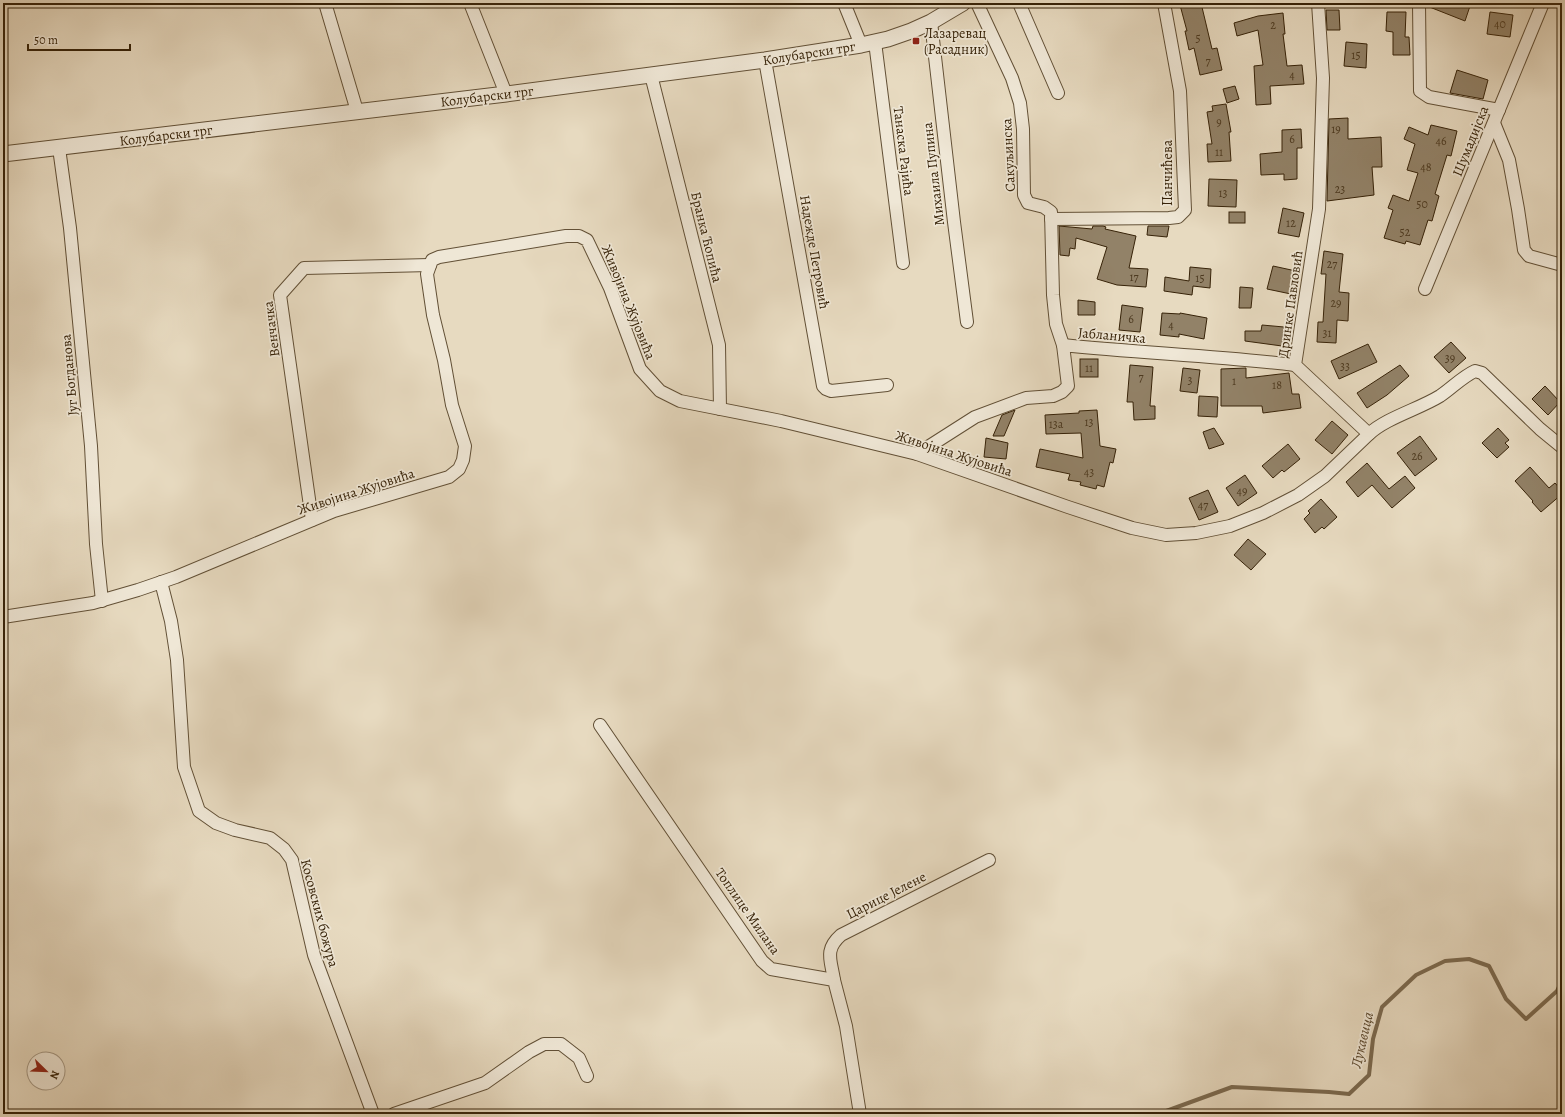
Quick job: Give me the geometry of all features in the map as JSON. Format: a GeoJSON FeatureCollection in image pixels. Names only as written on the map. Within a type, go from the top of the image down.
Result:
{"type":"FeatureCollection","features":[{"type":"Feature","properties":{"kind":"street"},"geometry":{"type":"LineString","coordinates":[[325,3],[357,112]]}},
{"type":"Feature","properties":{"kind":"street"},"geometry":{"type":"LineString","coordinates":[[470,3],[506,94]]}},
{"type":"Feature","properties":{"kind":"street","name":"Танаска Рајића"},"geometry":{"type":"LineString","coordinates":[[844,3],[868,44],[903,263]]}},
{"type":"Feature","properties":{"kind":"street","name":"Колубарски трг"},"geometry":{"type":"LineString","coordinates":[[3,154],[506,94],[765,60],[868,44],[900,35],[931,22],[963,3]]}},
{"type":"Feature","properties":{"kind":"street","name":"Сакуљинска"},"geometry":{"type":"LineString","coordinates":[[977,3],[1012,78],[1020,103],[1023,129],[1024,195],[1028,202],[1044,207],[1051,212],[1051,219]]}},
{"type":"Feature","properties":{"kind":"street"},"geometry":{"type":"LineString","coordinates":[[1019,3],[1058,92]]}},
{"type":"Feature","properties":{"kind":"street","name":"Панчићева"},"geometry":{"type":"LineString","coordinates":[[1051,219],[1169,218],[1178,217],[1185,210],[1180,91],[1164,3]]}},
{"type":"Feature","properties":{"kind":"street","name":"Дринке Павловић"},"geometry":{"type":"LineString","coordinates":[[1318,3],[1323,78],[1319,209],[1295,365],[1369,434]]}},
{"type":"Feature","properties":{"kind":"street"},"geometry":{"type":"LineString","coordinates":[[1419,3],[1420,91],[1429,97],[1500,110]]}},
{"type":"Feature","properties":{"kind":"street","name":"Шумадијска"},"geometry":{"type":"LineString","coordinates":[[1425,289],[1543,3]]}},
{"type":"Feature","properties":{"kind":"street","name":"Михаила Пупина"},"geometry":{"type":"LineString","coordinates":[[931,22],[967,322]]}},
{"type":"Feature","properties":{"kind":"street","name":"Надежде Петровић"},"geometry":{"type":"LineString","coordinates":[[765,60],[823,386],[831,391],[886,385]]}},
{"type":"Feature","properties":{"kind":"street","name":"Бранка Ћопића"},"geometry":{"type":"LineString","coordinates":[[651,75],[719,345],[720,409]]}},
{"type":"Feature","properties":{"kind":"street"},"geometry":{"type":"LineString","coordinates":[[1494,122],[1509,160],[1524,250],[1529,256],[1562,265]]}},
{"type":"Feature","properties":{"kind":"street","name":"Југ Богданова"},"geometry":{"type":"LineString","coordinates":[[59,148],[70,228],[91,446],[96,544],[102,601]]}},
{"type":"Feature","properties":{"kind":"street"},"geometry":{"type":"LineString","coordinates":[[1051,219],[1053,295],[1056,324],[1063,345]]}},
{"type":"Feature","properties":{"kind":"street","name":"Живојина Жујовића"},"geometry":{"type":"LineString","coordinates":[[3,617],[102,601],[161,582],[334,511],[449,477],[459,469],[463,460],[466,446],[452,405],[444,360],[432,315],[427,274],[432,260],[439,257],[566,236],[579,236],[587,240],[610,288],[640,369],[660,391],[680,401],[781,421],[917,454],[1132,528],[1166,535],[1196,533],[1230,526],[1263,513],[1298,495],[1324,476],[1369,434]]}},
{"type":"Feature","properties":{"kind":"street","name":"Венчачка"},"geometry":{"type":"LineString","coordinates":[[312,520],[280,294],[304,268],[430,265]]}},
{"type":"Feature","properties":{"kind":"street","name":"Јабланичка"},"geometry":{"type":"LineString","coordinates":[[917,454],[975,417],[1026,398],[1053,396],[1062,392],[1068,386],[1063,345],[1295,365]]}},
{"type":"Feature","properties":{"kind":"street"},"geometry":{"type":"LineString","coordinates":[[1369,434],[1376,428],[1440,396],[1470,373],[1475,371],[1482,373],[1540,429],[1562,447]]}},
{"type":"Feature","properties":{"kind":"street","name":"Косовских божура"},"geometry":{"type":"LineString","coordinates":[[161,582],[171,621],[177,660],[184,767],[199,811],[216,823],[235,830],[270,838],[284,848],[292,860],[314,955],[372,1114]]}},
{"type":"Feature","properties":{"kind":"street","name":"Топлице Милана"},"geometry":{"type":"LineString","coordinates":[[600,726],[762,961],[771,969],[834,980]]}},
{"type":"Feature","properties":{"kind":"street","name":"Царице Јелене"},"geometry":{"type":"LineString","coordinates":[[834,980],[830,949],[833,941],[841,935],[989,860]]}},
{"type":"Feature","properties":{"kind":"street"},"geometry":{"type":"LineString","coordinates":[[834,980],[846,1026],[860,1114]]}},
{"type":"Feature","properties":{"kind":"street"},"geometry":{"type":"LineString","coordinates":[[394,1114],[485,1083],[528,1052],[544,1044],[561,1044],[579,1058],[587,1076]]}},
{"type":"Feature","properties":{"kind":"building"},"geometry":{"type":"Polygon","coordinates":[[[1186,3],[1201,3],[1212,49],[1217,48],[1222,70],[1200,75],[1194,48],[1189,50],[1185,31],[1187,31],[1180,5],[1186,3]]]}},
{"type":"Feature","properties":{"kind":"building"},"geometry":{"type":"Polygon","coordinates":[[[1426,3],[1471,3],[1465,21],[1427,6],[1426,3]]]}},
{"type":"Feature","properties":{"kind":"building"},"geometry":{"type":"Polygon","coordinates":[[[1326,10],[1339,10],[1340,30],[1327,30],[1326,10]]]}},
{"type":"Feature","properties":{"kind":"building"},"geometry":{"type":"Polygon","coordinates":[[[1387,12],[1406,12],[1405,37],[1409,37],[1410,55],[1393,55],[1393,32],[1386,31],[1387,12]]]}},
{"type":"Feature","properties":{"kind":"building"},"geometry":{"type":"Polygon","coordinates":[[[1490,12],[1513,15],[1510,37],[1487,34],[1490,12]]]}},
{"type":"Feature","properties":{"kind":"building"},"geometry":{"type":"Polygon","coordinates":[[[1283,13],[1285,34],[1283,34],[1287,66],[1302,65],[1304,84],[1270,86],[1271,104],[1256,105],[1254,66],[1263,65],[1258,30],[1237,36],[1234,23],[1258,16],[1283,13]]]}},
{"type":"Feature","properties":{"kind":"building"},"geometry":{"type":"Polygon","coordinates":[[[1346,42],[1367,44],[1366,68],[1344,66],[1346,42]]]}},
{"type":"Feature","properties":{"kind":"building"},"geometry":{"type":"Polygon","coordinates":[[[1457,70],[1488,80],[1483,99],[1450,93],[1457,70]]]}},
{"type":"Feature","properties":{"kind":"building"},"geometry":{"type":"Polygon","coordinates":[[[1235,86],[1239,99],[1227,103],[1223,89],[1235,86]]]}},
{"type":"Feature","properties":{"kind":"building"},"geometry":{"type":"Polygon","coordinates":[[[1226,104],[1231,132],[1229,132],[1231,161],[1208,162],[1207,144],[1212,144],[1207,112],[1213,111],[1212,106],[1226,104]]]}},
{"type":"Feature","properties":{"kind":"building"},"geometry":{"type":"Polygon","coordinates":[[[1348,118],[1348,139],[1381,137],[1382,167],[1372,167],[1374,195],[1327,201],[1329,119],[1348,118]]]}},
{"type":"Feature","properties":{"kind":"building"},"geometry":{"type":"Polygon","coordinates":[[[1431,125],[1457,131],[1451,156],[1447,155],[1435,194],[1439,196],[1432,221],[1428,220],[1420,245],[1406,241],[1405,244],[1384,238],[1393,210],[1388,208],[1393,195],[1409,201],[1418,173],[1407,170],[1415,144],[1404,139],[1409,127],[1428,135],[1431,125]]]}},
{"type":"Feature","properties":{"kind":"building"},"geometry":{"type":"Polygon","coordinates":[[[1301,129],[1302,148],[1297,148],[1297,179],[1284,180],[1284,174],[1261,175],[1260,154],[1282,152],[1282,130],[1301,129]]]}},
{"type":"Feature","properties":{"kind":"building"},"geometry":{"type":"Polygon","coordinates":[[[1209,179],[1237,180],[1236,207],[1208,206],[1209,179]]]}},
{"type":"Feature","properties":{"kind":"building"},"geometry":{"type":"Polygon","coordinates":[[[1283,208],[1304,213],[1299,237],[1278,233],[1283,208]]]}},
{"type":"Feature","properties":{"kind":"building"},"geometry":{"type":"Polygon","coordinates":[[[1229,212],[1245,212],[1245,223],[1229,223],[1229,212]]]}},
{"type":"Feature","properties":{"kind":"building"},"geometry":{"type":"Polygon","coordinates":[[[1059,226],[1092,229],[1093,226],[1103,226],[1106,227],[1105,229],[1136,236],[1129,268],[1148,269],[1146,287],[1117,285],[1097,279],[1107,247],[1076,238],[1075,249],[1070,248],[1069,256],[1060,255],[1059,226]]]}},
{"type":"Feature","properties":{"kind":"building"},"geometry":{"type":"Polygon","coordinates":[[[1148,226],[1169,226],[1167,237],[1147,235],[1148,226]]]}},
{"type":"Feature","properties":{"kind":"building"},"geometry":{"type":"Polygon","coordinates":[[[1324,251],[1343,254],[1339,292],[1349,293],[1348,321],[1337,320],[1336,343],[1317,342],[1318,322],[1323,322],[1326,274],[1321,274],[1324,251]]]}},
{"type":"Feature","properties":{"kind":"building"},"geometry":{"type":"Polygon","coordinates":[[[1273,266],[1296,271],[1291,294],[1267,289],[1273,266]]]}},
{"type":"Feature","properties":{"kind":"building"},"geometry":{"type":"Polygon","coordinates":[[[1190,267],[1211,269],[1210,288],[1193,286],[1192,295],[1164,291],[1165,277],[1189,281],[1190,267]]]}},
{"type":"Feature","properties":{"kind":"building"},"geometry":{"type":"Polygon","coordinates":[[[1240,287],[1253,288],[1251,308],[1239,308],[1240,287]]]}},
{"type":"Feature","properties":{"kind":"building"},"geometry":{"type":"Polygon","coordinates":[[[1078,300],[1095,302],[1095,315],[1078,315],[1078,300]]]}},
{"type":"Feature","properties":{"kind":"building"},"geometry":{"type":"Polygon","coordinates":[[[1122,305],[1143,308],[1140,332],[1119,330],[1122,305]]]}},
{"type":"Feature","properties":{"kind":"building"},"geometry":{"type":"Polygon","coordinates":[[[1162,313],[1180,313],[1207,318],[1204,339],[1179,334],[1179,337],[1160,335],[1162,313]]]}},
{"type":"Feature","properties":{"kind":"building"},"geometry":{"type":"Polygon","coordinates":[[[1262,325],[1284,327],[1282,346],[1245,341],[1245,331],[1261,331],[1262,325]]]}},
{"type":"Feature","properties":{"kind":"building"},"geometry":{"type":"Polygon","coordinates":[[[1451,342],[1466,358],[1449,373],[1434,357],[1451,342]]]}},
{"type":"Feature","properties":{"kind":"building"},"geometry":{"type":"Polygon","coordinates":[[[1368,344],[1377,362],[1339,379],[1331,361],[1368,344]]]}},
{"type":"Feature","properties":{"kind":"building"},"geometry":{"type":"Polygon","coordinates":[[[1080,359],[1098,359],[1098,377],[1080,377],[1080,359]]]}},
{"type":"Feature","properties":{"kind":"building"},"geometry":{"type":"Polygon","coordinates":[[[1130,365],[1153,367],[1150,406],[1155,406],[1155,419],[1134,420],[1133,402],[1127,402],[1130,365]]]}},
{"type":"Feature","properties":{"kind":"building"},"geometry":{"type":"Polygon","coordinates":[[[1400,365],[1409,376],[1387,395],[1367,408],[1357,393],[1400,365]]]}},
{"type":"Feature","properties":{"kind":"building"},"geometry":{"type":"Polygon","coordinates":[[[1183,368],[1200,370],[1197,393],[1180,391],[1183,368]]]}},
{"type":"Feature","properties":{"kind":"building"},"geometry":{"type":"Polygon","coordinates":[[[1246,368],[1246,378],[1289,373],[1292,394],[1299,394],[1301,408],[1263,413],[1262,406],[1221,406],[1221,369],[1246,368]]]}},
{"type":"Feature","properties":{"kind":"building"},"geometry":{"type":"Polygon","coordinates":[[[1545,386],[1560,402],[1548,415],[1532,399],[1545,386]]]}},
{"type":"Feature","properties":{"kind":"building"},"geometry":{"type":"Polygon","coordinates":[[[1199,396],[1218,397],[1217,417],[1198,416],[1199,396]]]}},
{"type":"Feature","properties":{"kind":"building"},"geometry":{"type":"Polygon","coordinates":[[[1015,410],[1004,436],[993,436],[1002,415],[1015,410]]]}},
{"type":"Feature","properties":{"kind":"building"},"geometry":{"type":"Polygon","coordinates":[[[1097,410],[1100,446],[1116,449],[1113,463],[1110,462],[1104,487],[1097,485],[1096,489],[1080,485],[1081,482],[1068,480],[1070,474],[1036,467],[1040,449],[1083,458],[1081,433],[1046,434],[1045,415],[1079,413],[1079,411],[1097,410]]]}},
{"type":"Feature","properties":{"kind":"building"},"geometry":{"type":"Polygon","coordinates":[[[1332,421],[1348,435],[1332,454],[1315,440],[1332,421]]]}},
{"type":"Feature","properties":{"kind":"building"},"geometry":{"type":"Polygon","coordinates":[[[1214,428],[1224,444],[1209,449],[1203,432],[1214,428]]]}},
{"type":"Feature","properties":{"kind":"building"},"geometry":{"type":"Polygon","coordinates":[[[1498,428],[1509,440],[1505,443],[1509,447],[1497,458],[1482,443],[1498,428]]]}},
{"type":"Feature","properties":{"kind":"building"},"geometry":{"type":"Polygon","coordinates":[[[1420,436],[1437,459],[1415,476],[1397,453],[1420,436]]]}},
{"type":"Feature","properties":{"kind":"building"},"geometry":{"type":"Polygon","coordinates":[[[986,438],[1008,443],[1006,459],[984,457],[986,438]]]}},
{"type":"Feature","properties":{"kind":"building"},"geometry":{"type":"Polygon","coordinates":[[[1288,444],[1300,459],[1284,472],[1282,470],[1273,478],[1262,466],[1288,444]]]}},
{"type":"Feature","properties":{"kind":"building"},"geometry":{"type":"Polygon","coordinates":[[[1367,463],[1389,489],[1405,476],[1415,488],[1392,508],[1372,485],[1358,497],[1346,482],[1367,463]]]}},
{"type":"Feature","properties":{"kind":"building"},"geometry":{"type":"Polygon","coordinates":[[[1530,467],[1549,488],[1555,483],[1562,491],[1562,494],[1541,512],[1515,481],[1530,467]]]}},
{"type":"Feature","properties":{"kind":"building"},"geometry":{"type":"Polygon","coordinates":[[[1245,475],[1257,493],[1238,506],[1226,488],[1245,475]]]}},
{"type":"Feature","properties":{"kind":"building"},"geometry":{"type":"Polygon","coordinates":[[[1208,490],[1218,512],[1199,520],[1189,498],[1208,490]]]}},
{"type":"Feature","properties":{"kind":"building"},"geometry":{"type":"Polygon","coordinates":[[[1321,499],[1337,517],[1324,529],[1322,527],[1315,533],[1304,519],[1310,513],[1308,511],[1321,499]]]}},
{"type":"Feature","properties":{"kind":"building"},"geometry":{"type":"Polygon","coordinates":[[[1248,539],[1266,554],[1251,570],[1234,555],[1248,539]]]}},
{"type":"Feature","properties":{"kind":"waterway","name":"Лукавица"},"geometry":{"type":"LineString","coordinates":[[1158,1114],[1232,1087],[1349,1094],[1369,1075],[1373,1039],[1382,1007],[1416,975],[1445,961],[1469,959],[1489,966],[1506,999],[1526,1019],[1557,991],[1562,980]]}},
{"type":"Feature","properties":{"kind":"place","name":"Лазаревац (Расадник)"},"geometry":{"type":"Point","coordinates":[916,41]}}]}
